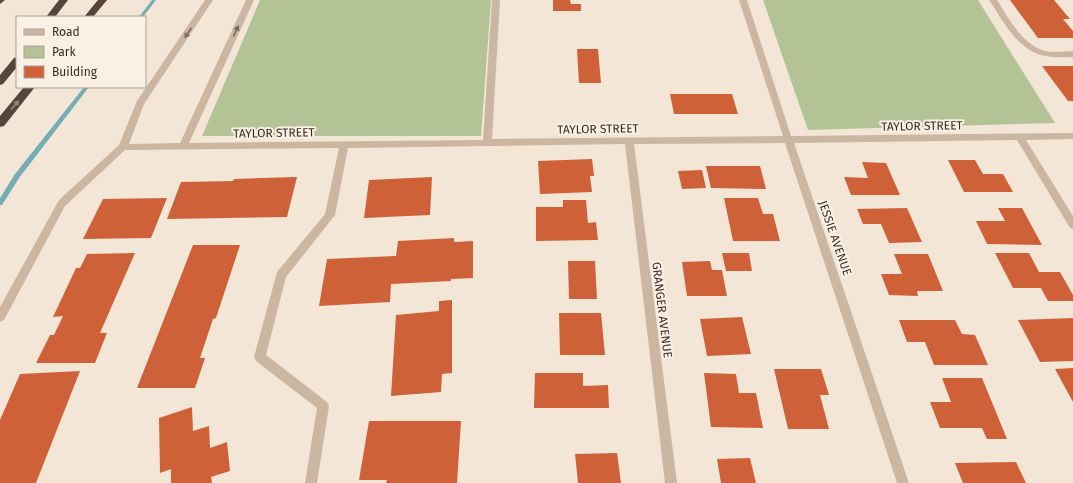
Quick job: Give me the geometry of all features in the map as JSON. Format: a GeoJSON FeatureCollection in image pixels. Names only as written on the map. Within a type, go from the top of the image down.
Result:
{"type":"FeatureCollection","features":[{"type":"Feature","properties":{"kind":"highway"},"geometry":{"type":"LineString","coordinates":[[51,16],[64,0]]}},
{"type":"Feature","properties":{"kind":"highway"},"geometry":{"type":"LineString","coordinates":[[89,16],[102,0]]}},
{"type":"Feature","properties":{"kind":"highway"},"geometry":{"type":"LineString","coordinates":[[0,82],[16,61]]}},
{"type":"Feature","properties":{"kind":"highway"},"geometry":{"type":"LineString","coordinates":[[0,123],[29,88]]}},
{"type":"Feature","properties":{"kind":"street"},"geometry":{"type":"LineString","coordinates":[[0,317],[62,203],[123,147],[140,103],[209,0]]}},
{"type":"Feature","properties":{"kind":"street"},"geometry":{"type":"LineString","coordinates":[[183,146],[250,0]]}},
{"type":"Feature","properties":{"kind":"street"},"geometry":{"type":"LineString","coordinates":[[487,143],[496,0]]}},
{"type":"Feature","properties":{"kind":"street","name":"JESSIE AVENUE"},"geometry":{"type":"LineString","coordinates":[[743,0],[903,483]]}},
{"type":"Feature","properties":{"kind":"street"},"geometry":{"type":"LineString","coordinates":[[993,0],[1020,39],[1030,47],[1045,53],[1073,54]]}},
{"type":"Feature","properties":{"kind":"street"},"geometry":{"type":"LineString","coordinates":[[1018,136],[1073,225]]}},
{"type":"Feature","properties":{"kind":"street","name":"TAYLOR STREET"},"geometry":{"type":"LineString","coordinates":[[123,147],[1073,136]]}},
{"type":"Feature","properties":{"kind":"street","name":"GRANGER AVENUE"},"geometry":{"type":"LineString","coordinates":[[629,141],[671,483]]}},
{"type":"Feature","properties":{"kind":"street"},"geometry":{"type":"LineString","coordinates":[[311,483],[323,406],[260,357],[281,274],[330,215],[344,145]]}},
{"type":"Feature","properties":{"kind":"green space"},"geometry":{"type":"Polygon","coordinates":[[[260,0],[491,0],[481,136],[202,136],[260,0]]]}},
{"type":"Feature","properties":{"kind":"green space"},"geometry":{"type":"Polygon","coordinates":[[[763,0],[978,0],[1055,123],[808,130],[763,0]]]}},
{"type":"Feature","properties":{"kind":"building"},"geometry":{"type":"Polygon","coordinates":[[[553,0],[570,0],[571,4],[581,4],[581,11],[553,11],[553,0]]]}},
{"type":"Feature","properties":{"kind":"building"},"geometry":{"type":"Polygon","coordinates":[[[1010,0],[1054,0],[1070,19],[1063,19],[1073,31],[1073,38],[1038,38],[1010,0]]]}},
{"type":"Feature","properties":{"kind":"building"},"geometry":{"type":"Polygon","coordinates":[[[577,49],[598,49],[601,83],[579,83],[577,49]]]}},
{"type":"Feature","properties":{"kind":"building"},"geometry":{"type":"Polygon","coordinates":[[[1042,66],[1073,66],[1073,101],[1068,101],[1042,66]]]}},
{"type":"Feature","properties":{"kind":"building"},"geometry":{"type":"Polygon","coordinates":[[[670,94],[732,94],[738,114],[674,114],[670,94]]]}},
{"type":"Feature","properties":{"kind":"building"},"geometry":{"type":"Polygon","coordinates":[[[592,159],[594,176],[590,176],[592,192],[540,194],[538,161],[592,159]]]}},
{"type":"Feature","properties":{"kind":"building"},"geometry":{"type":"Polygon","coordinates":[[[948,160],[975,160],[983,174],[1003,174],[1013,192],[964,192],[948,160]]]}},
{"type":"Feature","properties":{"kind":"building"},"geometry":{"type":"Polygon","coordinates":[[[862,162],[886,163],[900,195],[851,195],[844,177],[868,178],[862,162]]]}},
{"type":"Feature","properties":{"kind":"building"},"geometry":{"type":"Polygon","coordinates":[[[706,166],[760,166],[766,189],[711,188],[706,166]]]}},
{"type":"Feature","properties":{"kind":"building"},"geometry":{"type":"Polygon","coordinates":[[[702,170],[706,188],[682,189],[678,171],[702,170]]]}},
{"type":"Feature","properties":{"kind":"building"},"geometry":{"type":"Polygon","coordinates":[[[297,177],[287,217],[167,219],[181,182],[233,181],[234,179],[297,177]]]}},
{"type":"Feature","properties":{"kind":"building"},"geometry":{"type":"Polygon","coordinates":[[[432,177],[430,215],[364,218],[369,180],[432,177]]]}},
{"type":"Feature","properties":{"kind":"building"},"geometry":{"type":"Polygon","coordinates":[[[167,198],[151,238],[83,239],[103,199],[167,198]]]}},
{"type":"Feature","properties":{"kind":"building"},"geometry":{"type":"Polygon","coordinates":[[[724,198],[758,198],[763,214],[773,214],[780,241],[733,241],[724,198]]]}},
{"type":"Feature","properties":{"kind":"building"},"geometry":{"type":"Polygon","coordinates":[[[563,200],[586,200],[588,223],[596,222],[598,240],[536,241],[536,207],[563,207],[563,200]]]}},
{"type":"Feature","properties":{"kind":"building"},"geometry":{"type":"Polygon","coordinates":[[[907,208],[922,242],[889,243],[881,224],[863,224],[857,209],[907,208]]]}},
{"type":"Feature","properties":{"kind":"building"},"geometry":{"type":"Polygon","coordinates":[[[998,208],[1022,208],[1042,245],[987,244],[976,221],[1005,221],[998,208]]]}},
{"type":"Feature","properties":{"kind":"building"},"geometry":{"type":"Polygon","coordinates":[[[454,238],[454,242],[473,241],[473,278],[451,279],[451,281],[391,284],[390,302],[319,306],[327,259],[396,256],[398,241],[454,238]]]}},
{"type":"Feature","properties":{"kind":"building"},"geometry":{"type":"Polygon","coordinates":[[[193,245],[240,245],[216,318],[213,319],[200,358],[205,358],[195,388],[137,388],[193,245]]]}},
{"type":"Feature","properties":{"kind":"building"},"geometry":{"type":"Polygon","coordinates":[[[135,253],[100,333],[107,333],[95,363],[36,363],[50,335],[54,335],[63,316],[53,317],[76,268],[80,268],[87,254],[135,253]]]}},
{"type":"Feature","properties":{"kind":"building"},"geometry":{"type":"Polygon","coordinates":[[[722,253],[749,253],[752,271],[726,271],[722,253]]]}},
{"type":"Feature","properties":{"kind":"building"},"geometry":{"type":"Polygon","coordinates":[[[995,253],[1029,253],[1039,272],[1060,272],[1073,295],[1073,301],[1048,301],[1041,288],[1013,288],[995,253]]]}},
{"type":"Feature","properties":{"kind":"building"},"geometry":{"type":"Polygon","coordinates":[[[894,254],[928,254],[943,291],[917,291],[918,296],[889,295],[881,274],[902,274],[894,254]]]}},
{"type":"Feature","properties":{"kind":"building"},"geometry":{"type":"Polygon","coordinates":[[[568,261],[595,261],[597,299],[569,299],[568,261]]]}},
{"type":"Feature","properties":{"kind":"building"},"geometry":{"type":"Polygon","coordinates":[[[710,261],[712,270],[722,270],[727,296],[687,296],[682,262],[710,261]]]}},
{"type":"Feature","properties":{"kind":"building"},"geometry":{"type":"Polygon","coordinates":[[[452,300],[452,373],[442,374],[441,392],[391,396],[396,315],[439,311],[439,301],[452,300]]]}},
{"type":"Feature","properties":{"kind":"building"},"geometry":{"type":"Polygon","coordinates":[[[559,313],[601,313],[605,355],[560,355],[559,313]]]}},
{"type":"Feature","properties":{"kind":"building"},"geometry":{"type":"Polygon","coordinates":[[[742,317],[751,354],[707,356],[700,319],[742,317]]]}},
{"type":"Feature","properties":{"kind":"building"},"geometry":{"type":"Polygon","coordinates":[[[1073,318],[1073,361],[1040,362],[1018,320],[1073,318]]]}},
{"type":"Feature","properties":{"kind":"building"},"geometry":{"type":"Polygon","coordinates":[[[899,320],[955,320],[962,334],[975,335],[988,365],[934,365],[925,342],[907,342],[899,320]]]}},
{"type":"Feature","properties":{"kind":"building"},"geometry":{"type":"Polygon","coordinates":[[[1073,368],[1073,402],[1055,369],[1073,368]]]}},
{"type":"Feature","properties":{"kind":"building"},"geometry":{"type":"Polygon","coordinates":[[[774,369],[821,369],[829,395],[820,395],[829,429],[788,429],[774,369]]]}},
{"type":"Feature","properties":{"kind":"building"},"geometry":{"type":"Polygon","coordinates":[[[80,371],[36,483],[0,483],[0,420],[20,374],[80,371]]]}},
{"type":"Feature","properties":{"kind":"building"},"geometry":{"type":"Polygon","coordinates":[[[535,373],[583,373],[583,386],[608,385],[609,408],[534,408],[535,373]]]}},
{"type":"Feature","properties":{"kind":"building"},"geometry":{"type":"Polygon","coordinates":[[[704,373],[736,374],[739,393],[756,393],[763,428],[711,427],[704,373]]]}},
{"type":"Feature","properties":{"kind":"building"},"geometry":{"type":"Polygon","coordinates":[[[942,378],[982,378],[1007,439],[987,439],[982,428],[940,428],[930,402],[951,402],[942,378]]]}},
{"type":"Feature","properties":{"kind":"building"},"geometry":{"type":"Polygon","coordinates":[[[192,407],[193,431],[209,426],[210,448],[227,442],[230,471],[211,477],[212,483],[171,483],[171,469],[160,473],[159,418],[192,407]]]}},
{"type":"Feature","properties":{"kind":"building"},"geometry":{"type":"Polygon","coordinates":[[[369,421],[461,421],[457,483],[386,483],[387,480],[359,480],[369,421]]]}},
{"type":"Feature","properties":{"kind":"building"},"geometry":{"type":"Polygon","coordinates":[[[617,453],[621,483],[578,483],[575,454],[617,453]]]}},
{"type":"Feature","properties":{"kind":"building"},"geometry":{"type":"Polygon","coordinates":[[[750,458],[756,483],[721,483],[717,459],[750,458]]]}},
{"type":"Feature","properties":{"kind":"building"},"geometry":{"type":"Polygon","coordinates":[[[1016,462],[1026,483],[963,483],[955,463],[1016,462]]]}},
{"type":"Feature","properties":{"kind":"waterway"},"geometry":{"type":"LineString","coordinates":[[142,16],[154,0]]}},
{"type":"Feature","properties":{"kind":"waterway"},"geometry":{"type":"LineString","coordinates":[[0,203],[17,176],[86,88]]}}]}
